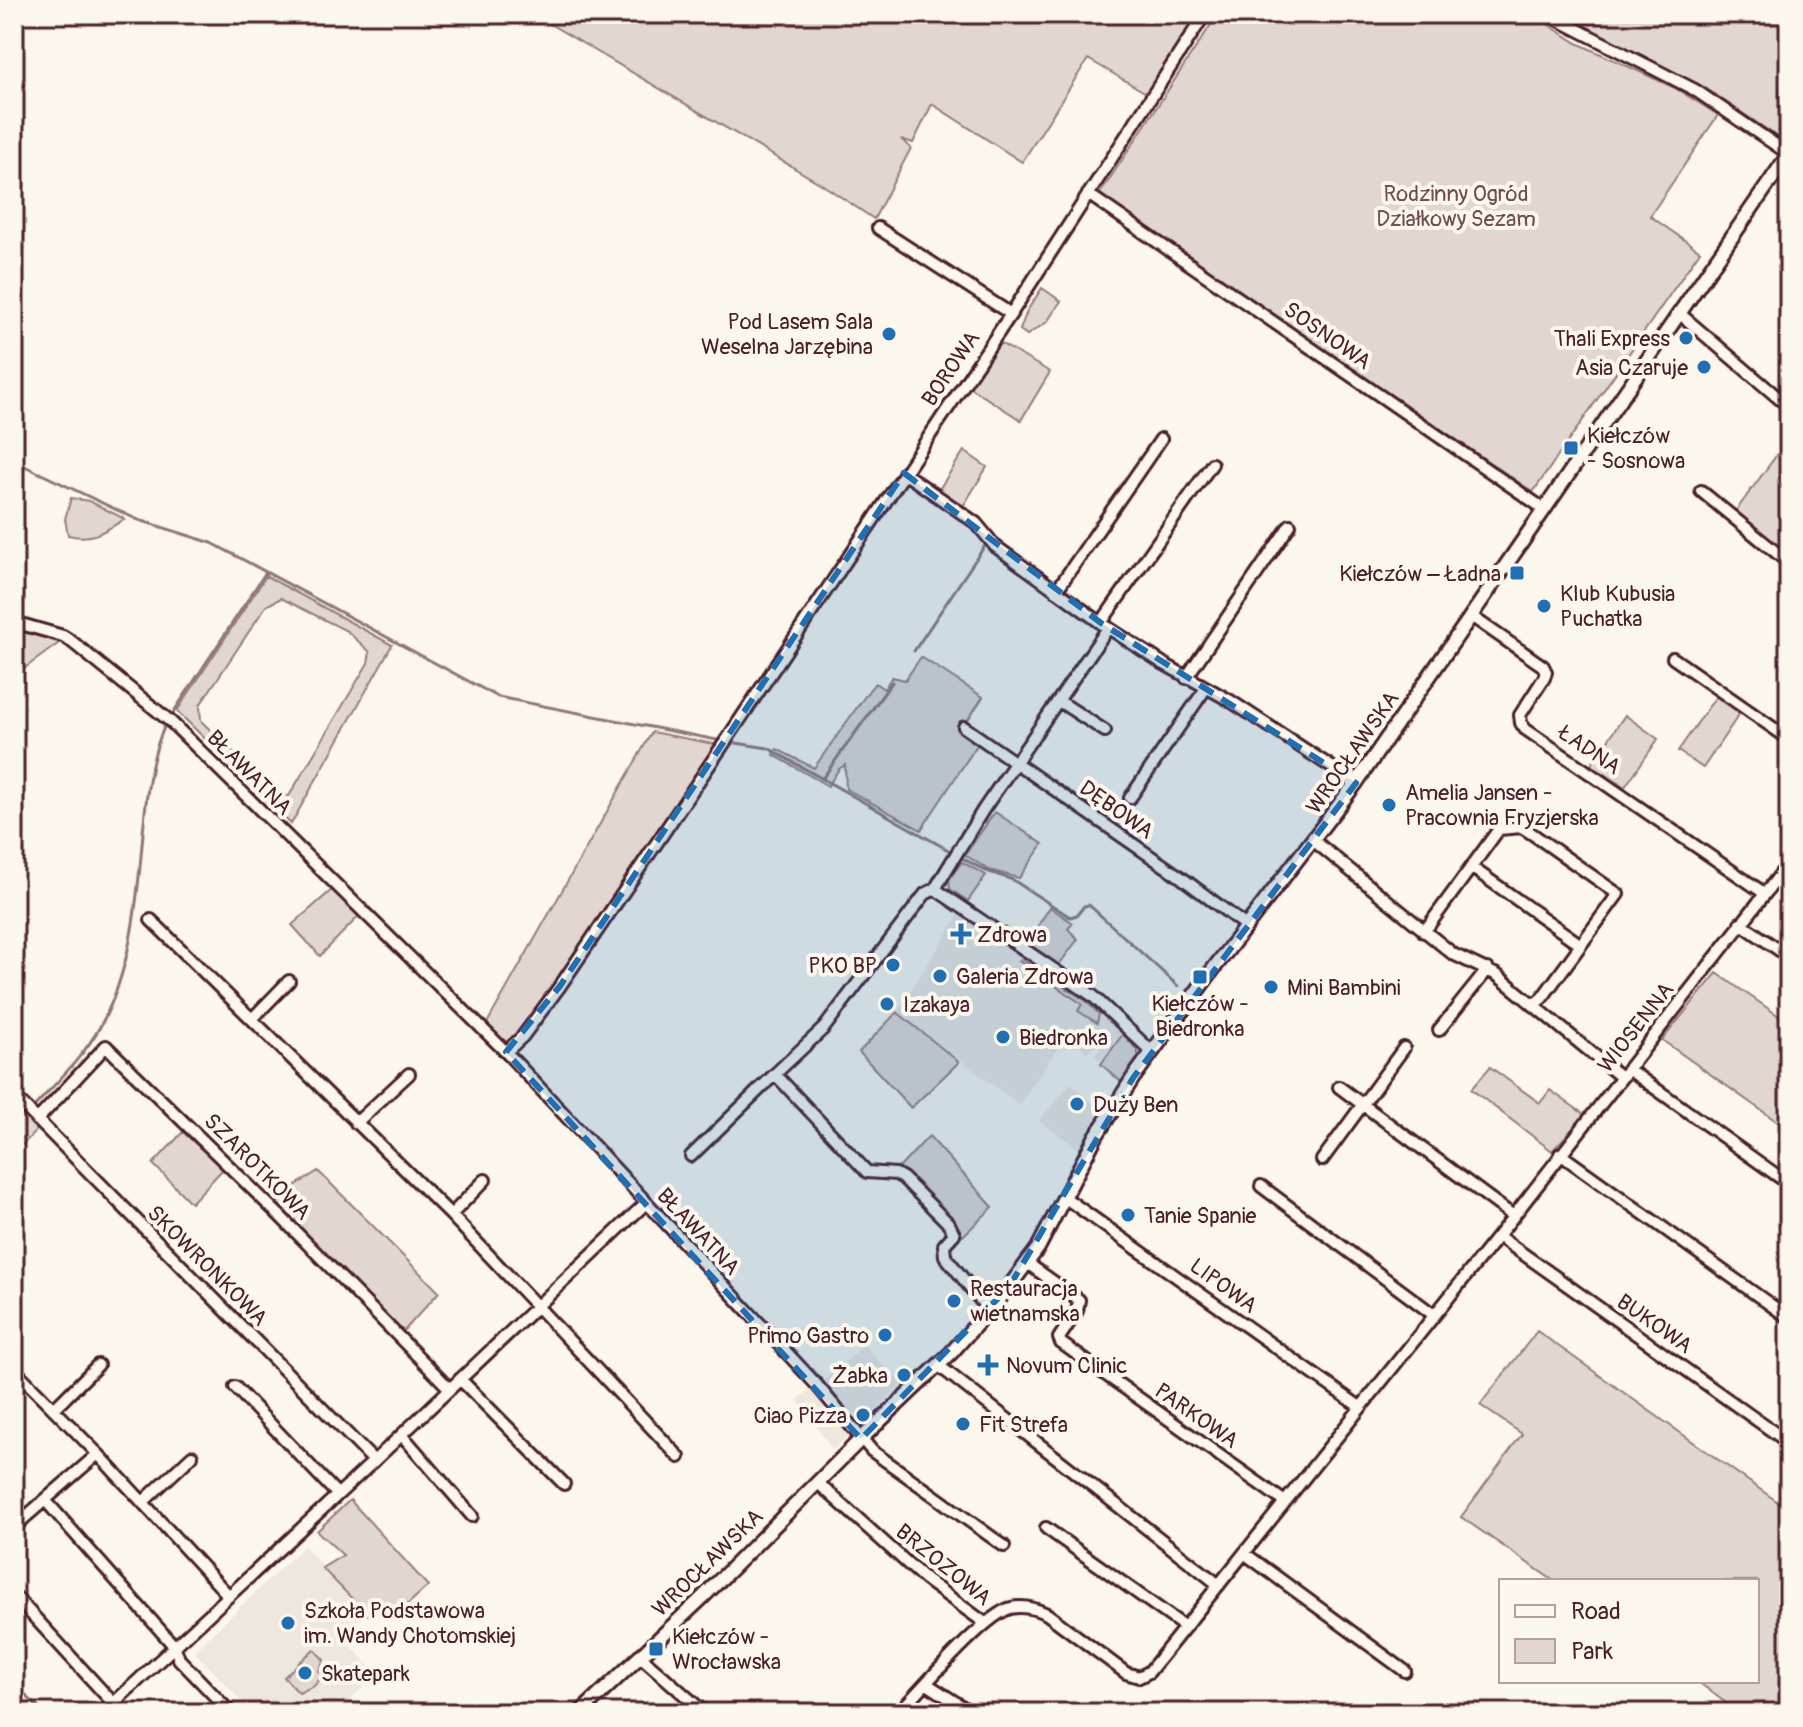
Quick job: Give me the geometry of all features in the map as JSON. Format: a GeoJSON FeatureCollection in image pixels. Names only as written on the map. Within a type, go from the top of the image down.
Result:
{"type":"FeatureCollection","features":[{"type":"Feature","properties":{"kind":"street","name":"BOROWA"},"geometry":{"type":"LineString","coordinates":[[506,1052],[523,1036],[560,986],[725,742],[1011,314],[1205,14]]}},
{"type":"Feature","properties":{"kind":"street"},"geometry":{"type":"LineString","coordinates":[[1547,14],[1674,77],[1789,154]]}},
{"type":"Feature","properties":{"kind":"street","name":"WROCŁAWSKA"},"geometry":{"type":"LineString","coordinates":[[580,1713],[703,1597],[938,1365],[989,1311],[1027,1263],[1106,1120],[1152,1052],[1356,783],[1789,154]]}},
{"type":"Feature","properties":{"kind":"street","name":"SOSNOWA"},"geometry":{"type":"LineString","coordinates":[[1088,194],[1544,509]]}},
{"type":"Feature","properties":{"kind":"street"},"geometry":{"type":"LineString","coordinates":[[878,228],[1011,314]]}},
{"type":"Feature","properties":{"kind":"street"},"geometry":{"type":"LineString","coordinates":[[1679,313],[1789,407]]}},
{"type":"Feature","properties":{"kind":"street"},"geometry":{"type":"LineString","coordinates":[[1056,591],[1161,439]]}},
{"type":"Feature","properties":{"kind":"street"},"geometry":{"type":"LineString","coordinates":[[691,1156],[824,1028],[925,894],[935,889],[1212,464]]}},
{"type":"Feature","properties":{"kind":"street"},"geometry":{"type":"LineString","coordinates":[[904,473],[976,523],[995,546],[1104,626],[1283,734],[1356,783]]}},
{"type":"Feature","properties":{"kind":"street"},"geometry":{"type":"LineString","coordinates":[[1701,491],[1789,563]]}},
{"type":"Feature","properties":{"kind":"street"},"geometry":{"type":"LineString","coordinates":[[1186,678],[1290,525]]}},
{"type":"Feature","properties":{"kind":"street","name":"ŁADNA"},"geometry":{"type":"LineString","coordinates":[[1471,616],[1543,666],[1546,672],[1520,715],[1525,729],[1764,893]]}},
{"type":"Feature","properties":{"kind":"street","name":"BŁAWATNA"},"geometry":{"type":"LineString","coordinates":[[14,622],[71,641],[171,722],[506,1052],[816,1384],[861,1439]]}},
{"type":"Feature","properties":{"kind":"street"},"geometry":{"type":"LineString","coordinates":[[1673,658],[1789,739]]}},
{"type":"Feature","properties":{"kind":"street"},"geometry":{"type":"LineString","coordinates":[[1130,798],[1206,688]]}},
{"type":"Feature","properties":{"kind":"street"},"geometry":{"type":"LineString","coordinates":[[1059,701],[1105,731]]}},
{"type":"Feature","properties":{"kind":"street","name":"DĘBOWA"},"geometry":{"type":"LineString","coordinates":[[964,727],[1246,926]]}},
{"type":"Feature","properties":{"kind":"street"},"geometry":{"type":"LineString","coordinates":[[1424,932],[1499,829],[1522,827],[1618,894],[1542,998],[1533,1005]]}},
{"type":"Feature","properties":{"kind":"street"},"geometry":{"type":"LineString","coordinates":[[1313,840],[1453,954],[1488,969],[1624,1073],[1789,1184]]}},
{"type":"Feature","properties":{"kind":"street","name":"WIOSENNA"},"geometry":{"type":"LineString","coordinates":[[1139,1677],[1149,1672],[1498,1236],[1789,863]]}},
{"type":"Feature","properties":{"kind":"street"},"geometry":{"type":"LineString","coordinates":[[1471,867],[1581,945]]}},
{"type":"Feature","properties":{"kind":"street"},"geometry":{"type":"LineString","coordinates":[[935,889],[1093,996],[1152,1052]]}},
{"type":"Feature","properties":{"kind":"street"},"geometry":{"type":"LineString","coordinates":[[151,920],[451,1215],[679,1457]]}},
{"type":"Feature","properties":{"kind":"street"},"geometry":{"type":"LineString","coordinates":[[1740,923],[1789,957]]}},
{"type":"Feature","properties":{"kind":"street"},"geometry":{"type":"LineString","coordinates":[[1439,1030],[1488,969]]}},
{"type":"Feature","properties":{"kind":"street"},"geometry":{"type":"LineString","coordinates":[[252,1019],[289,981]]}},
{"type":"Feature","properties":{"kind":"street","name":"SZAROTKOWA"},"geometry":{"type":"LineString","coordinates":[[37,1120],[106,1046],[281,1217],[450,1389]]}},
{"type":"Feature","properties":{"kind":"street"},"geometry":{"type":"LineString","coordinates":[[1322,1160],[1404,1048]]}},
{"type":"Feature","properties":{"kind":"street"},"geometry":{"type":"LineString","coordinates":[[356,1123],[409,1074]]}},
{"type":"Feature","properties":{"kind":"street"},"geometry":{"type":"LineString","coordinates":[[775,1074],[867,1172],[896,1174],[903,1178],[949,1224],[954,1234],[944,1245],[945,1256],[989,1311]]}},
{"type":"Feature","properties":{"kind":"street"},"geometry":{"type":"LineString","coordinates":[[1339,1087],[1512,1215]]}},
{"type":"Feature","properties":{"kind":"street","name":"SKOWRONKOWA"},"geometry":{"type":"LineString","coordinates":[[14,1096],[374,1461]]}},
{"type":"Feature","properties":{"kind":"street"},"geometry":{"type":"LineString","coordinates":[[1560,1154],[1789,1318]]}},
{"type":"Feature","properties":{"kind":"street"},"geometry":{"type":"LineString","coordinates":[[451,1215],[485,1180]]}},
{"type":"Feature","properties":{"kind":"street"},"geometry":{"type":"LineString","coordinates":[[1261,1186],[1434,1315]]}},
{"type":"Feature","properties":{"kind":"street","name":"LIPOWA"},"geometry":{"type":"LineString","coordinates":[[1064,1197],[1360,1407]]}},
{"type":"Feature","properties":{"kind":"street"},"geometry":{"type":"LineString","coordinates":[[103,1713],[646,1203]]}},
{"type":"Feature","properties":{"kind":"street","name":"BUKOWA"},"geometry":{"type":"LineString","coordinates":[[1498,1236],[1789,1443]]}},
{"type":"Feature","properties":{"kind":"street","name":"PARKOWA"},"geometry":{"type":"LineString","coordinates":[[1027,1263],[1079,1300],[1077,1311],[1059,1338],[1061,1343],[1285,1502]]}},
{"type":"Feature","properties":{"kind":"street"},"geometry":{"type":"LineString","coordinates":[[54,1409],[98,1365]]}},
{"type":"Feature","properties":{"kind":"street"},"geometry":{"type":"LineString","coordinates":[[938,1365],[1219,1585]]}},
{"type":"Feature","properties":{"kind":"street"},"geometry":{"type":"LineString","coordinates":[[14,1369],[98,1454],[229,1596]]}},
{"type":"Feature","properties":{"kind":"street"},"geometry":{"type":"LineString","coordinates":[[460,1379],[564,1484]]}},
{"type":"Feature","properties":{"kind":"street"},"geometry":{"type":"LineString","coordinates":[[235,1387],[337,1494]]}},
{"type":"Feature","properties":{"kind":"street"},"geometry":{"type":"LineString","coordinates":[[402,1435],[472,1516]]}},
{"type":"Feature","properties":{"kind":"street"},"geometry":{"type":"LineString","coordinates":[[861,1439],[872,1451],[1004,1546]]}},
{"type":"Feature","properties":{"kind":"street"},"geometry":{"type":"LineString","coordinates":[[17,1520],[98,1454]]}},
{"type":"Feature","properties":{"kind":"street"},"geometry":{"type":"LineString","coordinates":[[143,1502],[192,1456]]}},
{"type":"Feature","properties":{"kind":"street","name":"BRZOZOWA"},"geometry":{"type":"LineString","coordinates":[[817,1482],[926,1580],[985,1623],[1010,1608],[1033,1608],[1047,1614],[1126,1673],[1139,1677]]}},
{"type":"Feature","properties":{"kind":"street"},"geometry":{"type":"LineString","coordinates":[[45,1500],[175,1647],[179,1659],[231,1713]]}},
{"type":"Feature","properties":{"kind":"street"},"geometry":{"type":"LineString","coordinates":[[1046,1528],[1185,1627]]}},
{"type":"Feature","properties":{"kind":"street"},"geometry":{"type":"LineString","coordinates":[[1244,1553],[1405,1671]]}},
{"type":"Feature","properties":{"kind":"street"},"geometry":{"type":"LineString","coordinates":[[14,1595],[113,1703]]}},
{"type":"Feature","properties":{"kind":"street"},"geometry":{"type":"LineString","coordinates":[[898,1713],[985,1623]]}},
{"type":"Feature","properties":{"kind":"street"},"geometry":{"type":"LineString","coordinates":[[639,1655],[705,1713]]}},
{"type":"Feature","properties":{"kind":"street"},"geometry":{"type":"LineString","coordinates":[[927,1684],[972,1713]]}},
{"type":"Feature","properties":{"kind":"highlighted area"},"geometry":{"type":"Polygon","coordinates":[[[904,473],[1101,623],[1356,783],[1133,1078],[1009,1287],[861,1439],[506,1052],[560,986],[904,473]]]}},
{"type":"Feature","properties":{"kind":"shaded area"},"geometry":{"type":"Polygon","coordinates":[[[960,913],[1101,1010],[1113,1027],[1123,1034],[1102,1062],[1094,1056],[1112,1028],[1088,1053],[1067,1035],[1019,1105],[897,1012],[960,913]]]}},
{"type":"Feature","properties":{"kind":"shaded area"},"geometry":{"type":"Polygon","coordinates":[[[1071,1083],[1100,1109],[1079,1149],[1039,1121],[1071,1083]]]}},
{"type":"Feature","properties":{"kind":"shaded area"},"geometry":{"type":"Polygon","coordinates":[[[864,1345],[901,1384],[859,1427],[820,1384],[864,1345]]]}},
{"type":"Feature","properties":{"kind":"shaded area"},"geometry":{"type":"Polygon","coordinates":[[[814,1386],[854,1430],[833,1450],[797,1400],[814,1386]]]}},
{"type":"Feature","properties":{"kind":"shaded area","name":"Szkoła Podstawowa im. Wandy Chotomskiej"},"geometry":{"type":"Polygon","coordinates":[[[304,1546],[368,1615],[337,1631],[377,1674],[336,1713],[253,1713],[194,1651],[304,1546]]]}},
{"type":"Feature","properties":{"kind":"green space"},"geometry":{"type":"Polygon","coordinates":[[[533,14],[1199,14],[1148,94],[1088,59],[1022,162],[932,104],[913,143],[901,139],[911,148],[874,219],[823,185],[533,14]]]}},
{"type":"Feature","properties":{"kind":"green space","name":"Rodzinny Ogród Działkowy Sezam"},"geometry":{"type":"Polygon","coordinates":[[[1218,14],[1532,14],[1577,43],[1675,88],[1718,115],[1650,216],[1700,251],[1533,492],[1099,195],[1218,14]]]}},
{"type":"Feature","properties":{"kind":"green space"},"geometry":{"type":"Polygon","coordinates":[[[1557,14],[1789,14],[1789,133],[1784,141],[1704,87],[1557,14]]]}},
{"type":"Feature","properties":{"kind":"green space"},"geometry":{"type":"Polygon","coordinates":[[[1042,288],[1061,301],[1047,322],[1027,335],[1020,330],[1027,311],[1042,288]]]}},
{"type":"Feature","properties":{"kind":"green space"},"geometry":{"type":"Polygon","coordinates":[[[1000,343],[1050,372],[1021,420],[969,387],[1000,343]]]}},
{"type":"Feature","properties":{"kind":"green space"},"geometry":{"type":"Polygon","coordinates":[[[1789,438],[1789,555],[1735,512],[1789,438]]]}},
{"type":"Feature","properties":{"kind":"green space"},"geometry":{"type":"Polygon","coordinates":[[[964,451],[987,467],[962,508],[938,491],[964,451]]]}},
{"type":"Feature","properties":{"kind":"green space"},"geometry":{"type":"Polygon","coordinates":[[[71,498],[89,501],[125,519],[91,536],[68,535],[65,519],[71,498]]]}},
{"type":"Feature","properties":{"kind":"green space"},"geometry":{"type":"Polygon","coordinates":[[[266,576],[392,645],[291,824],[177,711],[266,576]],[[281,598],[266,606],[200,705],[201,721],[278,795],[289,796],[368,663],[370,652],[347,631],[281,598]]]}},
{"type":"Feature","properties":{"kind":"green space"},"geometry":{"type":"Polygon","coordinates":[[[14,630],[59,641],[59,643],[14,676],[14,630]]]}},
{"type":"Feature","properties":{"kind":"green space"},"geometry":{"type":"Polygon","coordinates":[[[921,657],[983,697],[961,730],[979,742],[921,830],[846,789],[845,765],[828,786],[774,755],[777,749],[814,768],[875,683],[884,689],[892,677],[905,680],[921,657]]]}},
{"type":"Feature","properties":{"kind":"green space"},"geometry":{"type":"Polygon","coordinates":[[[1717,695],[1740,713],[1703,768],[1678,751],[1717,695]]]}},
{"type":"Feature","properties":{"kind":"green space"},"geometry":{"type":"Polygon","coordinates":[[[1625,715],[1658,739],[1625,787],[1591,765],[1625,715]]]}},
{"type":"Feature","properties":{"kind":"green space"},"geometry":{"type":"Polygon","coordinates":[[[652,732],[719,745],[525,1028],[505,1044],[486,1025],[652,732]]]}},
{"type":"Feature","properties":{"kind":"green space"},"geometry":{"type":"Polygon","coordinates":[[[995,812],[1043,844],[1019,878],[989,870],[965,855],[995,812]]]}},
{"type":"Feature","properties":{"kind":"green space"},"geometry":{"type":"Polygon","coordinates":[[[962,862],[986,875],[968,901],[950,889],[949,879],[962,862]]]}},
{"type":"Feature","properties":{"kind":"green space"},"geometry":{"type":"Polygon","coordinates":[[[334,888],[360,915],[320,956],[292,925],[334,888]]]}},
{"type":"Feature","properties":{"kind":"green space"},"geometry":{"type":"Polygon","coordinates":[[[1050,907],[1073,923],[1068,929],[1078,939],[1058,966],[1026,945],[1050,907]]]}},
{"type":"Feature","properties":{"kind":"green space"},"geometry":{"type":"Polygon","coordinates":[[[1021,959],[1086,1001],[1099,1014],[1097,1023],[1078,1011],[1082,1004],[1019,961],[1021,959]]]}},
{"type":"Feature","properties":{"kind":"green space"},"geometry":{"type":"Polygon","coordinates":[[[1717,973],[1789,1023],[1789,1130],[1662,1040],[1717,973]]]}},
{"type":"Feature","properties":{"kind":"green space"},"geometry":{"type":"Polygon","coordinates":[[[897,1012],[959,1062],[911,1108],[859,1052],[897,1012]]]}},
{"type":"Feature","properties":{"kind":"green space"},"geometry":{"type":"Polygon","coordinates":[[[1123,1034],[1138,1051],[1138,1057],[1121,1082],[1101,1064],[1123,1034]]]}},
{"type":"Feature","properties":{"kind":"green space"},"geometry":{"type":"Polygon","coordinates":[[[1490,1067],[1540,1103],[1550,1090],[1585,1115],[1552,1151],[1471,1089],[1490,1067]]]}},
{"type":"Feature","properties":{"kind":"green space"},"geometry":{"type":"Polygon","coordinates":[[[14,1107],[37,1130],[14,1153],[14,1107]]]}},
{"type":"Feature","properties":{"kind":"green space"},"geometry":{"type":"Polygon","coordinates":[[[183,1132],[223,1169],[191,1203],[153,1164],[183,1132]]]}},
{"type":"Feature","properties":{"kind":"green space"},"geometry":{"type":"Polygon","coordinates":[[[929,1136],[993,1207],[963,1236],[899,1168],[929,1136]]]}},
{"type":"Feature","properties":{"kind":"green space"},"geometry":{"type":"Polygon","coordinates":[[[318,1171],[439,1292],[402,1333],[275,1206],[287,1191],[318,1171]]]}},
{"type":"Feature","properties":{"kind":"green space"},"geometry":{"type":"Polygon","coordinates":[[[1537,1331],[1789,1510],[1789,1713],[1739,1713],[1700,1683],[1759,1683],[1759,1579],[1551,1579],[1461,1517],[1522,1434],[1480,1405],[1537,1331]]]}},
{"type":"Feature","properties":{"kind":"green space"},"geometry":{"type":"Polygon","coordinates":[[[350,1500],[428,1586],[397,1614],[385,1602],[368,1615],[322,1568],[343,1555],[317,1531],[350,1500]]]}},
{"type":"Feature","properties":{"kind":"green space","name":"Skatepark"},"geometry":{"type":"Polygon","coordinates":[[[314,1649],[324,1660],[319,1671],[324,1675],[314,1686],[299,1693],[284,1677],[314,1649]]]}},
{"type":"Feature","properties":{"kind":"waterway"},"geometry":{"type":"LineString","coordinates":[[14,461],[136,519],[212,543],[498,697],[722,741]]}},
{"type":"Feature","properties":{"kind":"waterway"},"geometry":{"type":"LineString","coordinates":[[914,651],[986,544]]}},
{"type":"Feature","properties":{"kind":"waterway"},"geometry":{"type":"LineString","coordinates":[[171,716],[266,572]]}},
{"type":"Feature","properties":{"kind":"waterway"},"geometry":{"type":"LineString","coordinates":[[822,779],[892,682]]}},
{"type":"Feature","properties":{"kind":"waterway"},"geometry":{"type":"LineString","coordinates":[[33,1108],[88,1046],[102,1023],[119,983],[134,920],[151,772],[165,725]]}},
{"type":"Feature","properties":{"kind":"waterway"},"geometry":{"type":"LineString","coordinates":[[730,742],[768,748],[950,851]]}},
{"type":"Feature","properties":{"kind":"waterway"},"geometry":{"type":"LineString","coordinates":[[962,858],[1013,880],[1070,917],[1089,905],[1178,986]]}},
{"type":"Feature","properties":{"kind":"waterway"},"geometry":{"type":"LineString","coordinates":[[14,1684],[44,1713]]}},
{"type":"Feature","properties":{"kind":"place","name":"Pod Lasem Sala Weselna Jarzębina"},"geometry":{"type":"Point","coordinates":[889,334]}},
{"type":"Feature","properties":{"kind":"place","name":"Thali Express"},"geometry":{"type":"Point","coordinates":[1686,338]}},
{"type":"Feature","properties":{"kind":"place","name":"Asia Czaruje"},"geometry":{"type":"Point","coordinates":[1704,367]}},
{"type":"Feature","properties":{"kind":"place","name":"Kiełczów - Sosnowa"},"geometry":{"type":"Point","coordinates":[1571,448]}},
{"type":"Feature","properties":{"kind":"place","name":"Kiełczów – Ładna"},"geometry":{"type":"Point","coordinates":[1517,573]}},
{"type":"Feature","properties":{"kind":"place","name":"Klub Kubusia Puchatka"},"geometry":{"type":"Point","coordinates":[1544,606]}},
{"type":"Feature","properties":{"kind":"place","name":"Amelia Jansen - Pracownia Fryzjerska"},"geometry":{"type":"Point","coordinates":[1389,805]}},
{"type":"Feature","properties":{"kind":"place","name":"Zdrowa"},"geometry":{"type":"Point","coordinates":[961,934]}},
{"type":"Feature","properties":{"kind":"place","name":"PKO BP"},"geometry":{"type":"Point","coordinates":[893,965]}},
{"type":"Feature","properties":{"kind":"place","name":"Galeria Zdrowa"},"geometry":{"type":"Point","coordinates":[940,976]}},
{"type":"Feature","properties":{"kind":"place","name":"Kiełczów - Biedronka"},"geometry":{"type":"Point","coordinates":[1200,977]}},
{"type":"Feature","properties":{"kind":"place","name":"Mini Bambini"},"geometry":{"type":"Point","coordinates":[1271,987]}},
{"type":"Feature","properties":{"kind":"place","name":"Izakaya"},"geometry":{"type":"Point","coordinates":[887,1004]}},
{"type":"Feature","properties":{"kind":"place","name":"Biedronka"},"geometry":{"type":"Point","coordinates":[1003,1037]}},
{"type":"Feature","properties":{"kind":"place","name":"Duży Ben"},"geometry":{"type":"Point","coordinates":[1077,1104]}},
{"type":"Feature","properties":{"kind":"place","name":"Tanie Spanie"},"geometry":{"type":"Point","coordinates":[1128,1215]}},
{"type":"Feature","properties":{"kind":"place","name":"Restauracja wietnamska"},"geometry":{"type":"Point","coordinates":[954,1301]}},
{"type":"Feature","properties":{"kind":"place","name":"Primo Gastro"},"geometry":{"type":"Point","coordinates":[885,1335]}},
{"type":"Feature","properties":{"kind":"place","name":"Novum Clinic"},"geometry":{"type":"Point","coordinates":[988,1365]}},
{"type":"Feature","properties":{"kind":"place","name":"Żabka"},"geometry":{"type":"Point","coordinates":[904,1375]}},
{"type":"Feature","properties":{"kind":"place","name":"Ciao Pizza"},"geometry":{"type":"Point","coordinates":[863,1415]}},
{"type":"Feature","properties":{"kind":"place","name":"Fit Strefa"},"geometry":{"type":"Point","coordinates":[963,1424]}},
{"type":"Feature","properties":{"kind":"place","name":"Szkoła Podstawowa im. Wandy Chotomskiej"},"geometry":{"type":"Point","coordinates":[288,1623]}},
{"type":"Feature","properties":{"kind":"place","name":"Kiełczów - Wrocławska"},"geometry":{"type":"Point","coordinates":[656,1649]}},
{"type":"Feature","properties":{"kind":"place","name":"Skatepark"},"geometry":{"type":"Point","coordinates":[305,1673]}}]}
